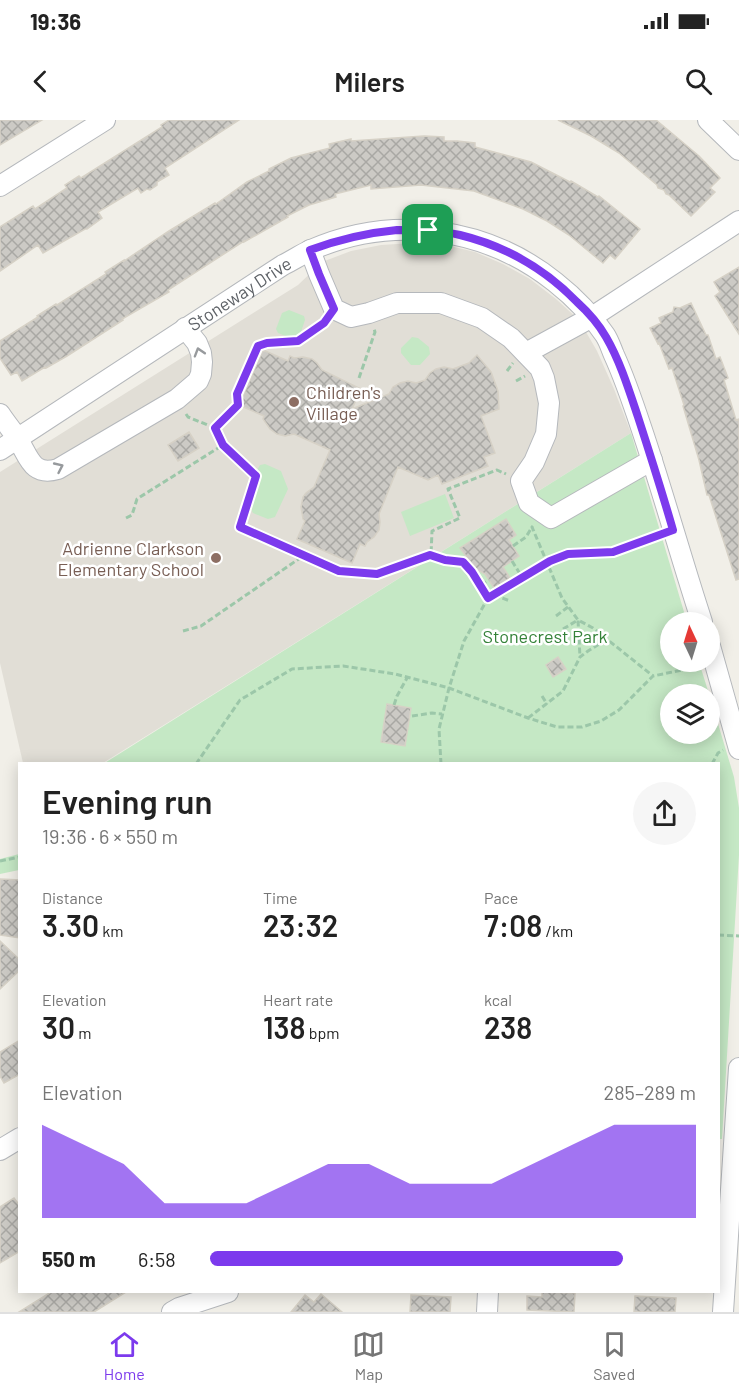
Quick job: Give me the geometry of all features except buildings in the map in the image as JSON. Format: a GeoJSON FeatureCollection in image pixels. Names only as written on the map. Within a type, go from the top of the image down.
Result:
{"type":"FeatureCollection","features":[{"type":"Feature","properties":{"kind":"street"},"geometry":{"type":"LineString","coordinates":[[0,186],[105,120]]}},
{"type":"Feature","properties":{"kind":"street"},"geometry":{"type":"LineString","coordinates":[[708,120],[739,150]]}},
{"type":"Feature","properties":{"kind":"street"},"geometry":{"type":"LineString","coordinates":[[526,353],[592,317],[739,221]]}},
{"type":"Feature","properties":{"kind":"street","name":"Stoneway Drive"},"geometry":{"type":"LineString","coordinates":[[0,450],[185,328],[310,250],[340,239],[370,232],[428,230],[459,234],[487,243],[539,269],[568,292],[592,317],[606,337],[629,390],[699,612]]}},
{"type":"Feature","properties":{"kind":"street"},"geometry":{"type":"LineString","coordinates":[[310,250],[334,309],[351,317],[397,303],[441,303],[482,318],[511,338],[540,368],[549,403],[546,434],[534,462],[521,481],[536,519],[551,518],[652,460]]}},
{"type":"Feature","properties":{"kind":"street"},"geometry":{"type":"LineString","coordinates":[[0,414],[32,464],[39,469],[49,471],[58,469],[177,399],[198,381],[201,374],[201,353],[197,343],[185,328]]}},
{"type":"Feature","properties":{"kind":"street"},"geometry":{"type":"LineString","coordinates":[[719,672],[734,709],[739,749]]}},
{"type":"Feature","properties":{"kind":"street"},"geometry":{"type":"LineString","coordinates":[[723,1312],[726,1154],[739,1068]]}},
{"type":"Feature","properties":{"kind":"street"},"geometry":{"type":"LineString","coordinates":[[0,1150],[18,1139]]}},
{"type":"Feature","properties":{"kind":"street"},"geometry":{"type":"LineString","coordinates":[[172,1312],[225,1293]]}},
{"type":"Feature","properties":{"kind":"street"},"geometry":{"type":"LineString","coordinates":[[487,1312],[488,1293]]}},
{"type":"Feature","properties":{"kind":"path"},"geometry":{"type":"LineString","coordinates":[[215,428],[238,405],[237,394],[258,346],[267,343],[298,341],[324,323],[334,309]]}},
{"type":"Feature","properties":{"kind":"path"},"geometry":{"type":"LineString","coordinates":[[359,378],[375,332],[369,313]]}},
{"type":"Feature","properties":{"kind":"path"},"geometry":{"type":"LineString","coordinates":[[177,399],[188,417],[215,428],[223,445],[256,476],[240,527],[339,571],[377,574],[430,555],[463,562],[488,598]]}},
{"type":"Feature","properties":{"kind":"path"},"geometry":{"type":"LineString","coordinates":[[126,518],[132,515],[137,499],[223,445]]}},
{"type":"Feature","properties":{"kind":"path"},"geometry":{"type":"LineString","coordinates":[[430,555],[432,531],[460,518],[448,489],[497,470],[521,481]]}},
{"type":"Feature","properties":{"kind":"path"},"geometry":{"type":"LineString","coordinates":[[513,546],[526,537],[536,519]]}},
{"type":"Feature","properties":{"kind":"path"},"geometry":{"type":"LineString","coordinates":[[536,519],[547,562],[568,607],[578,620],[593,628],[653,676]]}},
{"type":"Feature","properties":{"kind":"path"},"geometry":{"type":"LineString","coordinates":[[441,762],[439,729],[449,688],[464,641],[488,598],[547,562],[568,554],[613,552],[673,530]]}},
{"type":"Feature","properties":{"kind":"path"},"geometry":{"type":"LineString","coordinates":[[183,632],[201,626],[303,556]]}},
{"type":"Feature","properties":{"kind":"path"},"geometry":{"type":"LineString","coordinates":[[512,561],[522,577]]}},
{"type":"Feature","properties":{"kind":"path"},"geometry":{"type":"LineString","coordinates":[[481,585],[489,580]]}},
{"type":"Feature","properties":{"kind":"path"},"geometry":{"type":"LineString","coordinates":[[495,594],[510,601]]}},
{"type":"Feature","properties":{"kind":"path"},"geometry":{"type":"LineString","coordinates":[[556,616],[568,607]]}},
{"type":"Feature","properties":{"kind":"path"},"geometry":{"type":"LineString","coordinates":[[563,629],[578,620]]}},
{"type":"Feature","properties":{"kind":"path"},"geometry":{"type":"LineString","coordinates":[[578,620],[580,657]]}},
{"type":"Feature","properties":{"kind":"path"},"geometry":{"type":"LineString","coordinates":[[528,718],[563,691],[580,657],[607,639]]}},
{"type":"Feature","properties":{"kind":"path"},"geometry":{"type":"LineString","coordinates":[[197,762],[240,700],[292,669],[344,666],[407,678],[449,688],[557,727],[582,727],[601,721],[618,710],[653,676],[664,672]]}},
{"type":"Feature","properties":{"kind":"path"},"geometry":{"type":"LineString","coordinates":[[394,705],[407,678]]}},
{"type":"Feature","properties":{"kind":"path"},"geometry":{"type":"LineString","coordinates":[[542,696],[547,704]]}},
{"type":"Feature","properties":{"kind":"path"},"geometry":{"type":"LineString","coordinates":[[412,716],[422,713],[443,714]]}},
{"type":"Feature","properties":{"kind":"path"},"geometry":{"type":"LineString","coordinates":[[0,861],[18,857]]}},
{"type":"Feature","properties":{"kind":"path"},"geometry":{"type":"LineString","coordinates":[[720,935],[739,936]]}},
{"type":"Feature","properties":{"kind":"shaded area","name":"Adrienne Clarkson Elementary School"},"geometry":{"type":"Polygon","coordinates":[[[413,243],[446,245],[475,252],[530,279],[579,320],[597,351],[631,433],[105,762],[23,762],[0,663],[0,472],[298,285],[322,262],[351,251],[381,245],[413,243]]]}},
{"type":"Feature","properties":{"kind":"green space"},"geometry":{"type":"Polygon","coordinates":[[[289,310],[304,316],[305,320],[299,338],[293,339],[278,333],[276,329],[282,313],[289,310]]]}},
{"type":"Feature","properties":{"kind":"green space"},"geometry":{"type":"Polygon","coordinates":[[[412,337],[418,338],[429,347],[430,354],[420,365],[411,365],[401,353],[401,348],[412,337]]]}},
{"type":"Feature","properties":{"kind":"green space","name":"Stonecrest Park"},"geometry":{"type":"Polygon","coordinates":[[[631,433],[684,612],[660,612],[660,672],[702,672],[706,684],[660,684],[660,744],[720,744],[720,730],[734,777],[739,808],[739,855],[722,1139],[720,1139],[720,762],[106,762],[631,433]]]}},
{"type":"Feature","properties":{"kind":"green space"},"geometry":{"type":"Polygon","coordinates":[[[265,464],[281,471],[288,489],[275,517],[268,519],[253,513],[249,506],[258,478],[256,472],[260,465],[265,464]]]}},
{"type":"Feature","properties":{"kind":"green space"},"geometry":{"type":"Polygon","coordinates":[[[445,494],[454,518],[410,536],[401,512],[445,494]]]}},
{"type":"Feature","properties":{"kind":"green space"},"geometry":{"type":"Polygon","coordinates":[[[18,854],[18,870],[0,874],[0,859],[18,854]]]}},
{"type":"Feature","properties":{"kind":"place","name":"Children's Village"},"geometry":{"type":"Point","coordinates":[294,402]}},
{"type":"Feature","properties":{"kind":"place","name":"Adrienne Clarkson Elementary School"},"geometry":{"type":"Point","coordinates":[216,558]}},
{"type":"Feature","properties":{"kind":"route"},"geometry":{"type":"LineString","coordinates":[[428,230],[459,234],[514,255],[539,269],[568,292],[592,317],[606,337],[629,390],[673,530],[613,552],[568,554],[550,561],[488,598],[463,562],[430,555],[377,574],[339,571],[240,527],[256,476],[223,445],[215,428],[238,405],[237,394],[258,346],[267,343],[298,341],[324,323],[334,309],[310,250],[340,239],[370,232],[428,230]]}}]}
